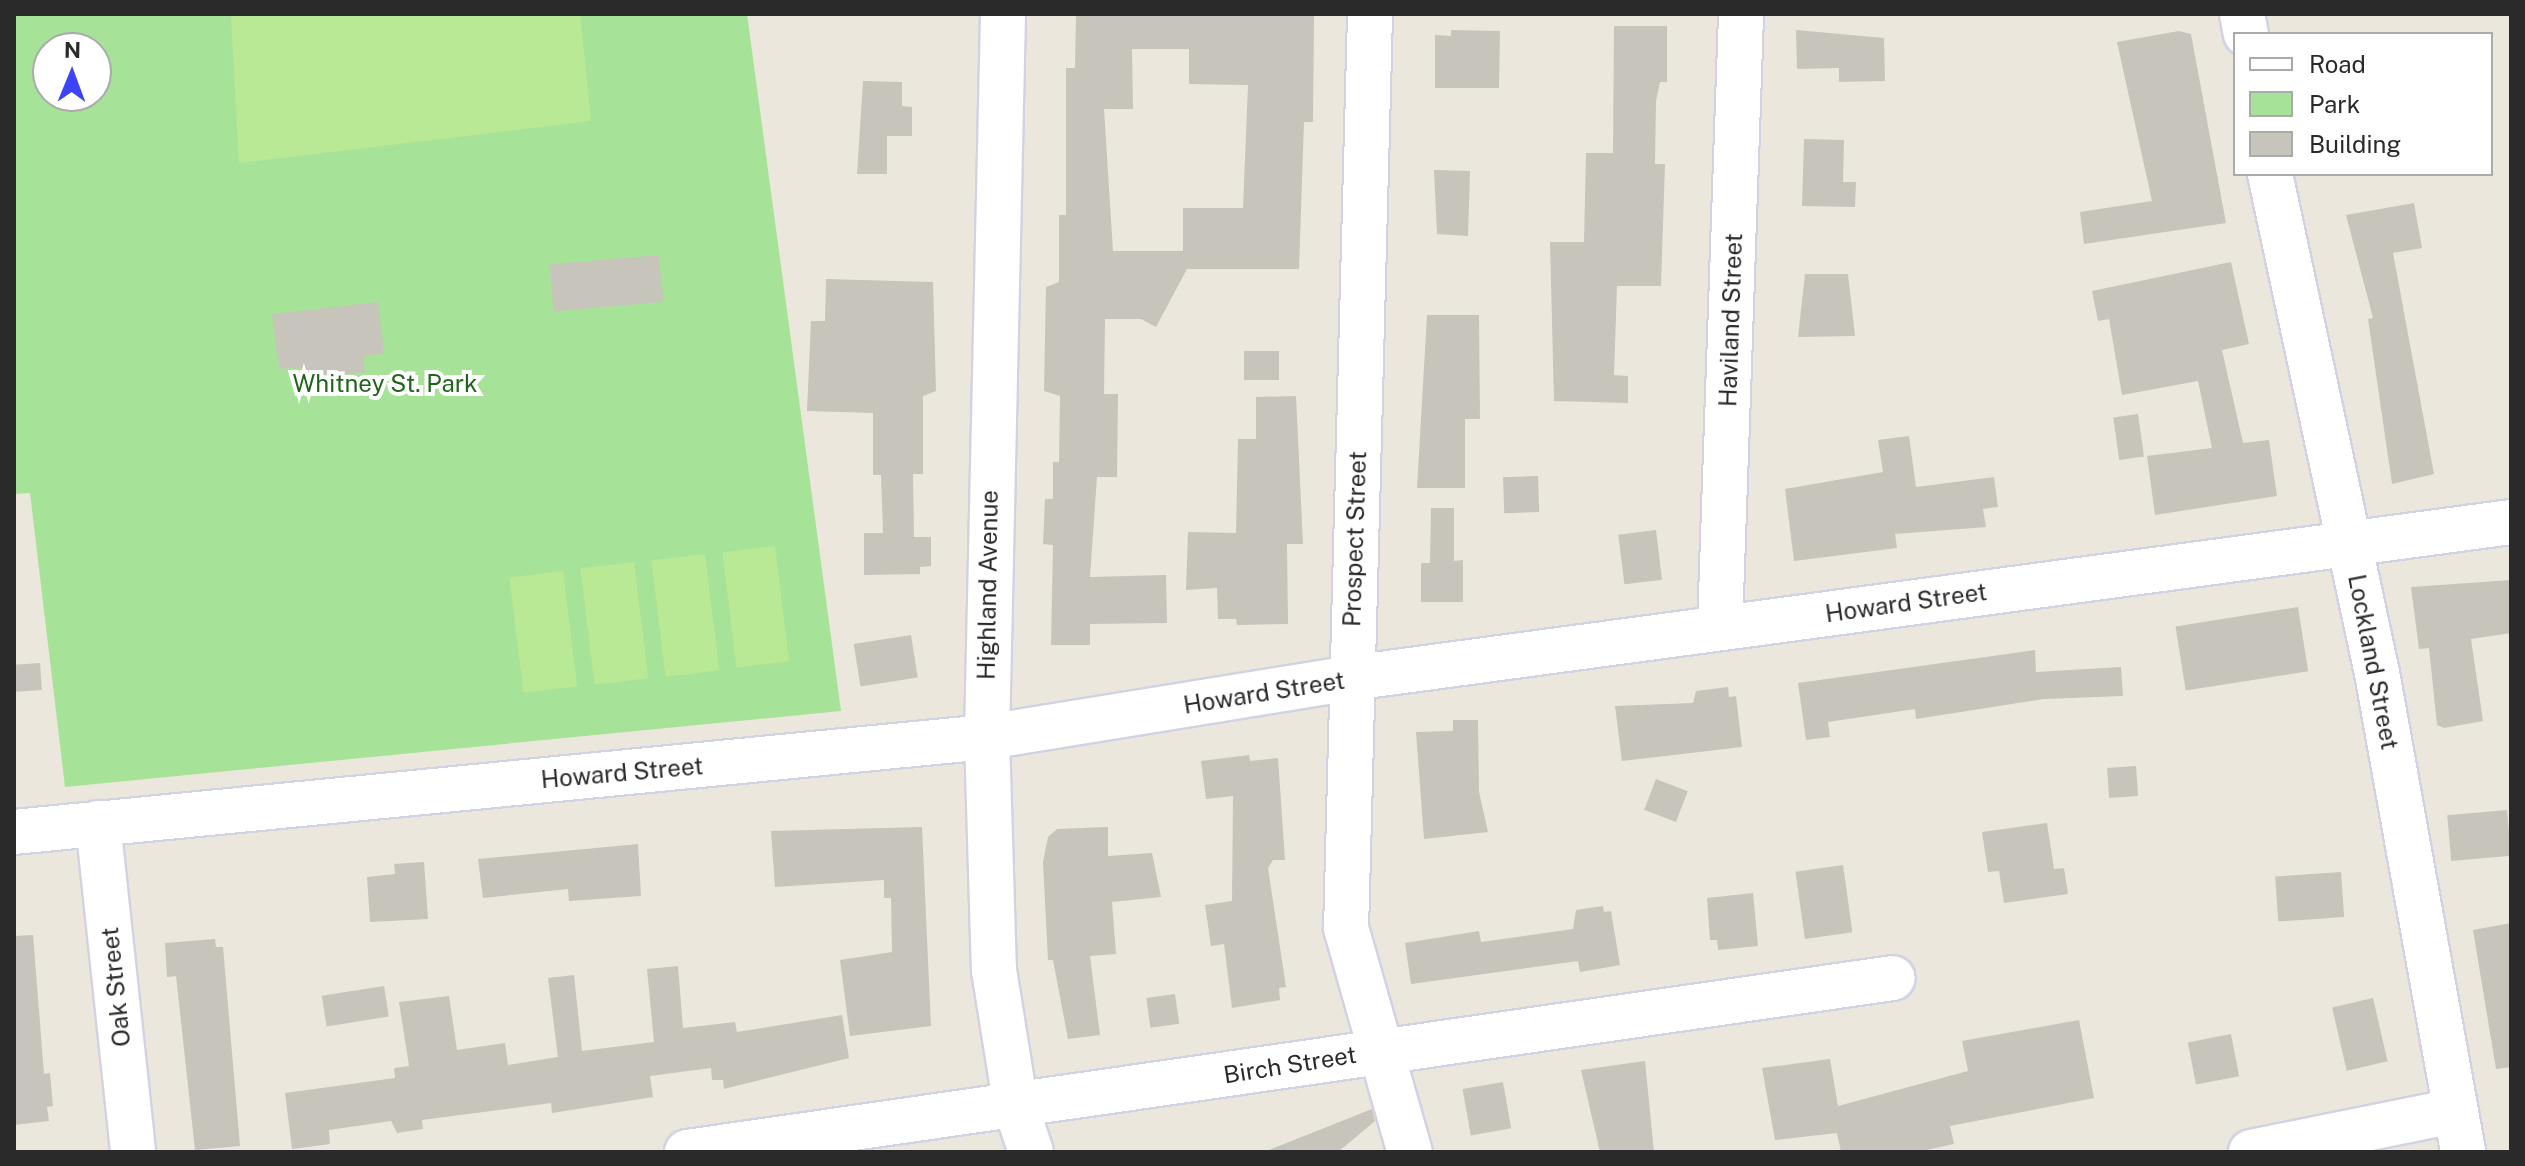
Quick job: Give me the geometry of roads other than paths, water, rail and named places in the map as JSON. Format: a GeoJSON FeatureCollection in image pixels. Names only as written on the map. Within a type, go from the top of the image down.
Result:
{"type":"FeatureCollection","features":[{"type":"Feature","properties":{"kind":"street","name":"Highland Avenue"},"geometry":{"type":"LineString","coordinates":[[1003,14],[987,737],[994,970],[1016,1107],[1031,1152]]}},
{"type":"Feature","properties":{"kind":"street","name":"Prospect Street"},"geometry":{"type":"LineString","coordinates":[[1370,14],[1346,928],[1410,1152]]}},
{"type":"Feature","properties":{"kind":"street","name":"Haviland Street"},"geometry":{"type":"LineString","coordinates":[[1720,626],[1741,14]]}},
{"type":"Feature","properties":{"kind":"street","name":"Lockland Street"},"geometry":{"type":"LineString","coordinates":[[2270,176],[2349,542],[2459,1132]]}},
{"type":"Feature","properties":{"kind":"street","name":"Howard Street"},"geometry":{"type":"LineString","coordinates":[[14,832],[987,737],[1351,678],[2511,522]]}},
{"type":"Feature","properties":{"kind":"street","name":"Oak Street"},"geometry":{"type":"LineString","coordinates":[[98,823],[133,1152]]}},
{"type":"Feature","properties":{"kind":"street","name":"Birch Street"},"geometry":{"type":"LineString","coordinates":[[687,1152],[1016,1107],[1893,978]]}},
{"type":"Feature","properties":{"kind":"street"},"geometry":{"type":"LineString","coordinates":[[2251,1152],[2459,1132]]}},
{"type":"Feature","properties":{"kind":"park label","name":"Whitney St. Park"},"geometry":{"type":"Point","coordinates":[385,384]}}]}
